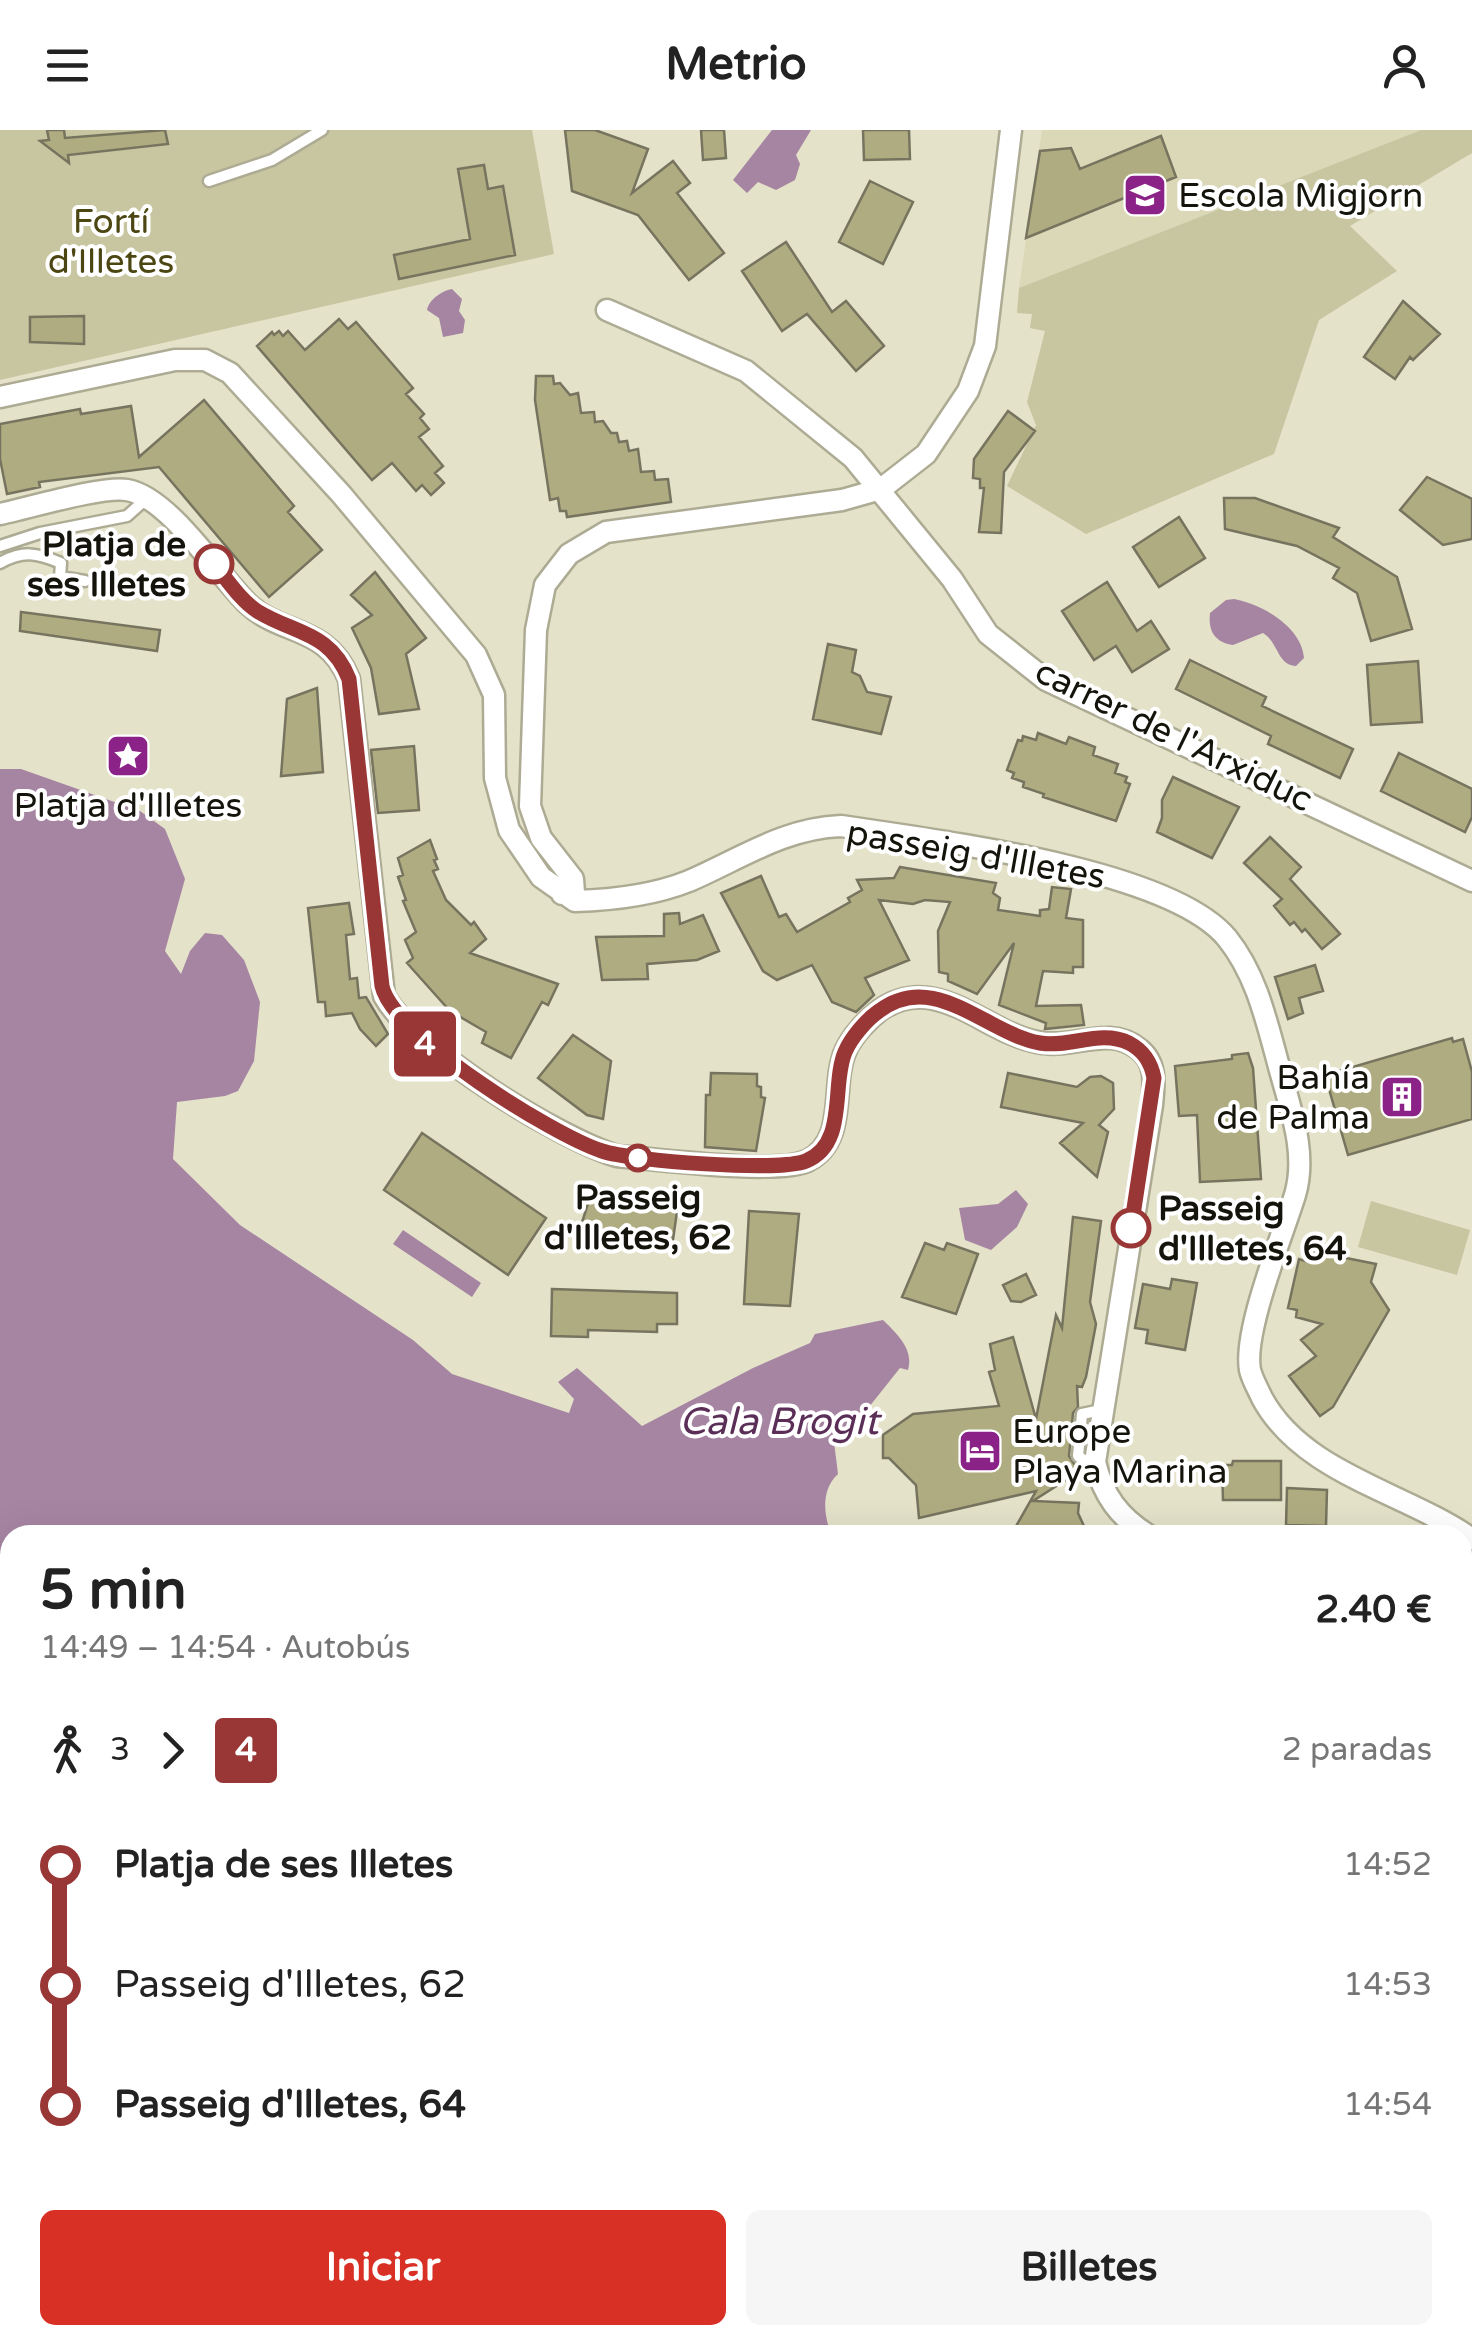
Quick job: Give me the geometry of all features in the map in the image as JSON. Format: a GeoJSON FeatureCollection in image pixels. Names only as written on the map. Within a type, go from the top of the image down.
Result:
{"type":"FeatureCollection","features":[{"type":"Feature","properties":{"kind":"street"},"geometry":{"type":"LineString","coordinates":[[0,397],[176,360],[205,360],[230,374],[341,494],[476,655],[494,695],[495,778],[504,815],[527,860],[562,894],[574,893],[576,887],[564,866],[541,838],[530,806],[528,784],[538,604],[556,568],[606,532],[842,500],[881,490],[926,454],[968,391],[985,346],[1010,130]]}},
{"type":"Feature","properties":{"kind":"street","name":"carrer de l'Arxiduc"},"geometry":{"type":"LineString","coordinates":[[606,310],[746,371],[853,458],[952,580],[988,634],[1046,680],[1472,881]]}},
{"type":"Feature","properties":{"kind":"street"},"geometry":{"type":"LineString","coordinates":[[0,514],[116,490],[147,498],[248,603],[328,646],[349,679],[384,996],[417,1038],[546,1123],[617,1156],[778,1166],[804,1162],[824,1146],[834,1122],[840,1067],[854,1038],[877,1012],[916,997],[942,998],[996,1028],[1041,1043],[1110,1036],[1140,1049],[1152,1066],[1152,1104],[1101,1410],[1097,1468],[1110,1500],[1133,1525]]}},
{"type":"Feature","properties":{"kind":"street","name":"passeig d'Illetes"},"geometry":{"type":"LineString","coordinates":[[562,894],[575,901],[588,901],[685,882],[785,836],[815,827],[841,826],[1088,871],[1155,892],[1212,922],[1240,957],[1266,1016],[1301,1166],[1258,1316],[1250,1372],[1268,1408],[1299,1444],[1429,1523]]}},
{"type":"Feature","properties":{"kind":"street"},"geometry":{"type":"LineString","coordinates":[[564,866],[598,887],[634,894]]}},
{"type":"Feature","properties":{"kind":"lane"},"geometry":{"type":"LineString","coordinates":[[209,181],[272,160],[322,130]]}},
{"type":"Feature","properties":{"kind":"lane"},"geometry":{"type":"LineString","coordinates":[[0,546],[40,533],[128,516],[147,498]]}},
{"type":"Feature","properties":{"kind":"lane"},"geometry":{"type":"LineString","coordinates":[[0,563],[17,554],[38,554],[61,563],[60,576],[85,580]]}},
{"type":"Feature","properties":{"kind":"shaded area","name":"Escola Migjorn"},"geometry":{"type":"Polygon","coordinates":[[[1042,130],[1421,130],[1019,288],[1042,130]]]}},
{"type":"Feature","properties":{"kind":"green space","name":"Fortí d'Illetes"},"geometry":{"type":"Polygon","coordinates":[[[0,130],[532,130],[554,254],[0,380],[0,130]]]}},
{"type":"Feature","properties":{"kind":"green space"},"geometry":{"type":"Polygon","coordinates":[[[1421,130],[1472,130],[1472,153],[1350,226],[1397,271],[1319,320],[1274,454],[1086,534],[1007,486],[1036,425],[1027,402],[1045,331],[1030,328],[1032,314],[1017,313],[1019,288],[1421,130]]]}},
{"type":"Feature","properties":{"kind":"green space"},"geometry":{"type":"Polygon","coordinates":[[[1371,1201],[1470,1230],[1457,1275],[1358,1247],[1371,1201]]]}},
{"type":"Feature","properties":{"kind":"water"},"geometry":{"type":"Polygon","coordinates":[[[772,130],[811,130],[796,155],[800,164],[795,180],[776,190],[758,182],[747,193],[733,180],[772,130]]]}},
{"type":"Feature","properties":{"kind":"water"},"geometry":{"type":"Polygon","coordinates":[[[452,289],[462,299],[459,311],[465,320],[463,333],[443,337],[439,318],[427,310],[436,297],[452,289]]]}},
{"type":"Feature","properties":{"kind":"water"},"geometry":{"type":"Polygon","coordinates":[[[1234,599],[1279,619],[1296,636],[1304,658],[1296,666],[1285,662],[1263,633],[1233,645],[1217,638],[1211,630],[1210,613],[1226,600],[1234,599]]]}},
{"type":"Feature","properties":{"kind":"water","name":"Cala Brogit"},"geometry":{"type":"Polygon","coordinates":[[[0,769],[21,769],[140,811],[165,829],[185,879],[165,951],[181,974],[190,951],[205,933],[222,935],[244,960],[260,1002],[254,1061],[238,1091],[177,1102],[173,1159],[240,1225],[413,1340],[452,1374],[569,1413],[574,1399],[558,1382],[577,1368],[642,1426],[810,1343],[815,1334],[883,1320],[909,1355],[908,1370],[900,1368],[869,1407],[849,1422],[855,1427],[846,1442],[843,1437],[834,1442],[838,1474],[832,1480],[825,1503],[829,1525],[0,1525],[0,769]]]}},
{"type":"Feature","properties":{"kind":"water"},"geometry":{"type":"Polygon","coordinates":[[[1016,1190],[1028,1204],[1017,1227],[991,1250],[965,1240],[959,1208],[998,1204],[1016,1190]]]}},
{"type":"Feature","properties":{"kind":"water"},"geometry":{"type":"Polygon","coordinates":[[[403,1230],[481,1283],[472,1297],[393,1244],[403,1230]]]}},
{"type":"Feature","properties":{"kind":"building","name":"Fortí d'Illetes"},"geometry":{"type":"Polygon","coordinates":[[[47,130],[64,130],[65,138],[165,130],[168,144],[68,155],[69,163],[40,141],[49,140],[47,130]]]}},
{"type":"Feature","properties":{"kind":"building"},"geometry":{"type":"Polygon","coordinates":[[[565,130],[595,130],[648,149],[632,193],[673,161],[690,183],[677,193],[724,253],[689,280],[638,215],[572,191],[565,130]]]}},
{"type":"Feature","properties":{"kind":"building"},"geometry":{"type":"Polygon","coordinates":[[[701,130],[724,130],[726,158],[703,160],[701,130]]]}},
{"type":"Feature","properties":{"kind":"building"},"geometry":{"type":"Polygon","coordinates":[[[863,130],[909,130],[910,159],[864,160],[863,130]]]}},
{"type":"Feature","properties":{"kind":"building"},"geometry":{"type":"Polygon","coordinates":[[[1161,136],[1176,177],[1026,238],[1040,151],[1071,148],[1080,169],[1161,136]]]}},
{"type":"Feature","properties":{"kind":"building"},"geometry":{"type":"Polygon","coordinates":[[[484,165],[488,189],[503,186],[515,255],[399,279],[394,255],[470,239],[458,169],[484,165]]]}},
{"type":"Feature","properties":{"kind":"building"},"geometry":{"type":"Polygon","coordinates":[[[870,181],[913,202],[883,264],[839,242],[870,181]]]}},
{"type":"Feature","properties":{"kind":"building"},"geometry":{"type":"Polygon","coordinates":[[[786,242],[832,312],[846,301],[884,346],[856,371],[807,314],[782,331],[742,271],[786,242]]]}},
{"type":"Feature","properties":{"kind":"building"},"geometry":{"type":"Polygon","coordinates":[[[1403,301],[1440,334],[1413,360],[1410,357],[1395,379],[1364,357],[1403,301]]]}},
{"type":"Feature","properties":{"kind":"building"},"geometry":{"type":"Polygon","coordinates":[[[84,316],[84,344],[30,342],[30,317],[84,316]]]}},
{"type":"Feature","properties":{"kind":"building"},"geometry":{"type":"Polygon","coordinates":[[[339,319],[348,329],[356,322],[413,388],[406,394],[424,414],[420,418],[429,429],[419,437],[443,466],[435,473],[444,483],[431,495],[422,485],[416,491],[392,463],[372,480],[257,346],[272,332],[274,335],[279,331],[283,336],[288,331],[305,350],[339,319]]]}},
{"type":"Feature","properties":{"kind":"building"},"geometry":{"type":"Polygon","coordinates":[[[536,376],[553,376],[554,384],[560,383],[570,395],[578,393],[581,413],[594,412],[595,422],[603,421],[611,433],[617,433],[619,442],[627,441],[629,451],[638,449],[641,472],[654,471],[655,480],[668,479],[671,502],[567,517],[566,511],[560,511],[558,498],[550,500],[535,400],[536,376]]]}},
{"type":"Feature","properties":{"kind":"building"},"geometry":{"type":"Polygon","coordinates":[[[204,400],[294,506],[288,512],[322,550],[269,597],[159,467],[39,482],[40,487],[7,494],[0,459],[0,424],[80,409],[81,414],[131,406],[139,457],[204,400]]]}},
{"type":"Feature","properties":{"kind":"building"},"geometry":{"type":"Polygon","coordinates":[[[1008,411],[1035,431],[1004,472],[1001,533],[979,532],[984,488],[980,488],[980,479],[973,478],[974,459],[1008,411]]]}},
{"type":"Feature","properties":{"kind":"building"},"geometry":{"type":"Polygon","coordinates":[[[1427,477],[1472,499],[1472,539],[1443,545],[1400,510],[1427,477]]]}},
{"type":"Feature","properties":{"kind":"building"},"geometry":{"type":"Polygon","coordinates":[[[1224,498],[1255,498],[1339,528],[1333,537],[1397,577],[1412,629],[1371,641],[1357,593],[1333,578],[1339,568],[1297,546],[1225,529],[1224,498]]]}},
{"type":"Feature","properties":{"kind":"building"},"geometry":{"type":"Polygon","coordinates":[[[1179,517],[1205,558],[1159,587],[1133,547],[1179,517]]]}},
{"type":"Feature","properties":{"kind":"building"},"geometry":{"type":"Polygon","coordinates":[[[375,572],[426,638],[406,654],[419,709],[379,714],[371,668],[352,628],[372,615],[351,595],[375,572]]]}},
{"type":"Feature","properties":{"kind":"building"},"geometry":{"type":"Polygon","coordinates":[[[1107,582],[1137,631],[1151,621],[1169,649],[1132,672],[1116,646],[1094,660],[1062,611],[1107,582]]]}},
{"type":"Feature","properties":{"kind":"building"},"geometry":{"type":"Polygon","coordinates":[[[21,612],[160,630],[157,651],[20,631],[21,612]]]}},
{"type":"Feature","properties":{"kind":"building"},"geometry":{"type":"Polygon","coordinates":[[[828,644],[856,650],[852,672],[860,676],[867,692],[891,697],[881,734],[813,719],[828,644]]]}},
{"type":"Feature","properties":{"kind":"building"},"geometry":{"type":"Polygon","coordinates":[[[1190,660],[1266,697],[1262,706],[1353,749],[1340,778],[1268,744],[1271,736],[1176,689],[1190,660]]]}},
{"type":"Feature","properties":{"kind":"building"},"geometry":{"type":"Polygon","coordinates":[[[1418,661],[1422,722],[1371,725],[1367,665],[1418,661]]]}},
{"type":"Feature","properties":{"kind":"building"},"geometry":{"type":"Polygon","coordinates":[[[317,688],[323,772],[281,776],[287,699],[317,688]]]}},
{"type":"Feature","properties":{"kind":"building"},"geometry":{"type":"Polygon","coordinates":[[[1038,733],[1066,744],[1069,737],[1095,747],[1093,755],[1118,764],[1115,773],[1127,777],[1125,782],[1130,784],[1116,821],[1043,797],[1044,794],[1023,787],[1024,782],[1012,778],[1014,773],[1007,770],[1018,740],[1022,741],[1023,736],[1036,740],[1038,733]]]}},
{"type":"Feature","properties":{"kind":"building"},"geometry":{"type":"Polygon","coordinates":[[[414,746],[419,810],[378,813],[371,750],[414,746]]]}},
{"type":"Feature","properties":{"kind":"building"},"geometry":{"type":"Polygon","coordinates":[[[1399,753],[1472,789],[1472,817],[1465,832],[1381,791],[1399,753]]]}},
{"type":"Feature","properties":{"kind":"building"},"geometry":{"type":"Polygon","coordinates":[[[1173,777],[1239,807],[1212,858],[1157,832],[1162,800],[1173,777]]]}},
{"type":"Feature","properties":{"kind":"building"},"geometry":{"type":"Polygon","coordinates":[[[1270,837],[1301,867],[1290,879],[1340,934],[1322,949],[1305,929],[1302,932],[1294,922],[1290,925],[1274,906],[1282,899],[1244,863],[1270,837]]]}},
{"type":"Feature","properties":{"kind":"building"},"geometry":{"type":"Polygon","coordinates":[[[430,840],[438,869],[433,871],[446,900],[471,925],[474,922],[486,939],[470,953],[558,984],[548,1005],[542,1002],[511,1058],[482,1043],[486,1032],[450,1011],[407,963],[413,958],[405,940],[416,932],[403,901],[406,900],[398,877],[403,875],[398,858],[430,840]]]}},
{"type":"Feature","properties":{"kind":"building"},"geometry":{"type":"Polygon","coordinates":[[[900,867],[996,883],[993,893],[1000,898],[998,910],[1040,916],[1040,910],[1049,909],[1052,887],[1071,889],[1066,918],[1083,920],[1083,967],[1073,967],[1073,973],[1043,971],[1036,1006],[1081,1005],[1084,1025],[1045,1029],[1046,1023],[999,1005],[1014,943],[977,994],[948,981],[948,974],[939,972],[938,931],[950,902],[925,900],[913,904],[879,900],[909,960],[865,978],[874,995],[856,1012],[832,1002],[812,965],[777,980],[763,971],[721,893],[761,876],[779,917],[786,914],[797,932],[850,902],[848,898],[862,890],[857,880],[894,878],[900,867]]]}},
{"type":"Feature","properties":{"kind":"building"},"geometry":{"type":"Polygon","coordinates":[[[349,903],[354,934],[346,935],[350,979],[357,978],[359,998],[366,997],[388,1034],[376,1046],[352,1013],[326,1016],[325,1002],[318,1002],[308,908],[349,903]]]}},
{"type":"Feature","properties":{"kind":"building"},"geometry":{"type":"Polygon","coordinates":[[[679,913],[680,924],[703,915],[719,951],[697,960],[647,964],[648,979],[602,980],[596,937],[664,936],[664,914],[679,913]]]}},
{"type":"Feature","properties":{"kind":"building"},"geometry":{"type":"Polygon","coordinates":[[[1315,965],[1323,991],[1299,998],[1303,1013],[1288,1019],[1275,977],[1315,965]]]}},
{"type":"Feature","properties":{"kind":"building"},"geometry":{"type":"Polygon","coordinates":[[[573,1035],[611,1061],[603,1119],[587,1115],[538,1078],[573,1035]]]}},
{"type":"Feature","properties":{"kind":"building","name":"Bahía de Palma"},"geometry":{"type":"Polygon","coordinates":[[[1452,1038],[1453,1042],[1463,1039],[1472,1072],[1472,1119],[1348,1155],[1325,1075],[1452,1038]]]}},
{"type":"Feature","properties":{"kind":"building"},"geometry":{"type":"Polygon","coordinates":[[[1248,1053],[1253,1068],[1261,1179],[1200,1182],[1197,1115],[1179,1116],[1175,1066],[1232,1059],[1232,1055],[1248,1053]]]}},
{"type":"Feature","properties":{"kind":"building"},"geometry":{"type":"Polygon","coordinates":[[[711,1073],[757,1074],[757,1086],[765,1098],[756,1151],[705,1147],[706,1095],[710,1095],[711,1073]]]}},
{"type":"Feature","properties":{"kind":"building"},"geometry":{"type":"Polygon","coordinates":[[[1008,1073],[1077,1087],[1090,1077],[1101,1076],[1113,1083],[1114,1109],[1099,1125],[1108,1132],[1097,1177],[1060,1143],[1083,1123],[1001,1107],[1008,1073]]]}},
{"type":"Feature","properties":{"kind":"building"},"geometry":{"type":"Polygon","coordinates":[[[422,1133],[546,1218],[508,1275],[384,1190],[422,1133]]]}},
{"type":"Feature","properties":{"kind":"building"},"geometry":{"type":"Polygon","coordinates":[[[591,1194],[678,1204],[672,1247],[578,1235],[591,1194]]]}},
{"type":"Feature","properties":{"kind":"building"},"geometry":{"type":"Polygon","coordinates":[[[749,1211],[799,1214],[790,1306],[744,1304],[749,1211]]]}},
{"type":"Feature","properties":{"kind":"building","name":"Europe Playa Marina"},"geometry":{"type":"Polygon","coordinates":[[[1073,1217],[1101,1221],[1090,1302],[1096,1324],[1086,1377],[1082,1387],[1077,1386],[1078,1407],[1073,1413],[1069,1456],[1075,1474],[1033,1501],[1079,1503],[1083,1525],[1017,1525],[1036,1491],[919,1518],[916,1485],[889,1458],[883,1458],[883,1435],[913,1414],[999,1406],[989,1372],[995,1370],[990,1344],[1013,1337],[1036,1419],[1056,1315],[1062,1328],[1073,1217]]]}},
{"type":"Feature","properties":{"kind":"building"},"geometry":{"type":"Polygon","coordinates":[[[925,1243],[944,1250],[947,1243],[978,1254],[956,1314],[902,1297],[925,1243]]]}},
{"type":"Feature","properties":{"kind":"building"},"geometry":{"type":"Polygon","coordinates":[[[1311,1251],[1376,1264],[1371,1282],[1389,1310],[1333,1407],[1320,1416],[1289,1376],[1316,1356],[1301,1340],[1322,1324],[1296,1317],[1297,1310],[1288,1308],[1299,1259],[1308,1262],[1311,1251]]]}},
{"type":"Feature","properties":{"kind":"building"},"geometry":{"type":"Polygon","coordinates":[[[1026,1274],[1036,1295],[1021,1302],[1011,1301],[1003,1285],[1026,1274]]]}},
{"type":"Feature","properties":{"kind":"building"},"geometry":{"type":"Polygon","coordinates":[[[1172,1279],[1197,1283],[1185,1350],[1146,1343],[1148,1330],[1135,1328],[1143,1284],[1170,1289],[1172,1279]]]}},
{"type":"Feature","properties":{"kind":"building"},"geometry":{"type":"Polygon","coordinates":[[[552,1289],[677,1293],[677,1324],[657,1324],[657,1332],[588,1330],[588,1337],[551,1336],[552,1289]]]}},
{"type":"Feature","properties":{"kind":"building"},"geometry":{"type":"Polygon","coordinates":[[[1233,1461],[1281,1461],[1281,1500],[1223,1500],[1222,1465],[1232,1465],[1233,1461]]]}},
{"type":"Feature","properties":{"kind":"building"},"geometry":{"type":"Polygon","coordinates":[[[1287,1488],[1327,1490],[1326,1525],[1286,1525],[1287,1488]]]}},
{"type":"Feature","properties":{"kind":"bus line","name":"4"},"geometry":{"type":"LineString","coordinates":[[214,564],[258,611],[307,632],[328,646],[344,666],[349,679],[382,986],[394,1013],[417,1038],[546,1123],[598,1150],[638,1158],[778,1166],[804,1162],[824,1146],[840,1097],[840,1067],[846,1051],[877,1012],[891,1004],[916,997],[942,998],[996,1028],[1041,1043],[1110,1036],[1140,1049],[1152,1066],[1154,1078],[1131,1228]]}},
{"type":"Feature","properties":{"kind":"place","name":"Escola Migjorn"},"geometry":{"type":"Point","coordinates":[1145,195]}},
{"type":"Feature","properties":{"kind":"place","name":"Platja de ses Illetes"},"geometry":{"type":"Point","coordinates":[214,564]}},
{"type":"Feature","properties":{"kind":"place","name":"Platja d'Illetes"},"geometry":{"type":"Point","coordinates":[128,756]}},
{"type":"Feature","properties":{"kind":"place","name":"Bahía de Palma"},"geometry":{"type":"Point","coordinates":[1402,1097]}},
{"type":"Feature","properties":{"kind":"place","name":"Passeig d'Illetes, 62"},"geometry":{"type":"Point","coordinates":[638,1158]}},
{"type":"Feature","properties":{"kind":"place","name":"Passeig d'Illetes, 64"},"geometry":{"type":"Point","coordinates":[1131,1228]}},
{"type":"Feature","properties":{"kind":"place","name":"Europe Playa Marina"},"geometry":{"type":"Point","coordinates":[980,1451]}}]}
